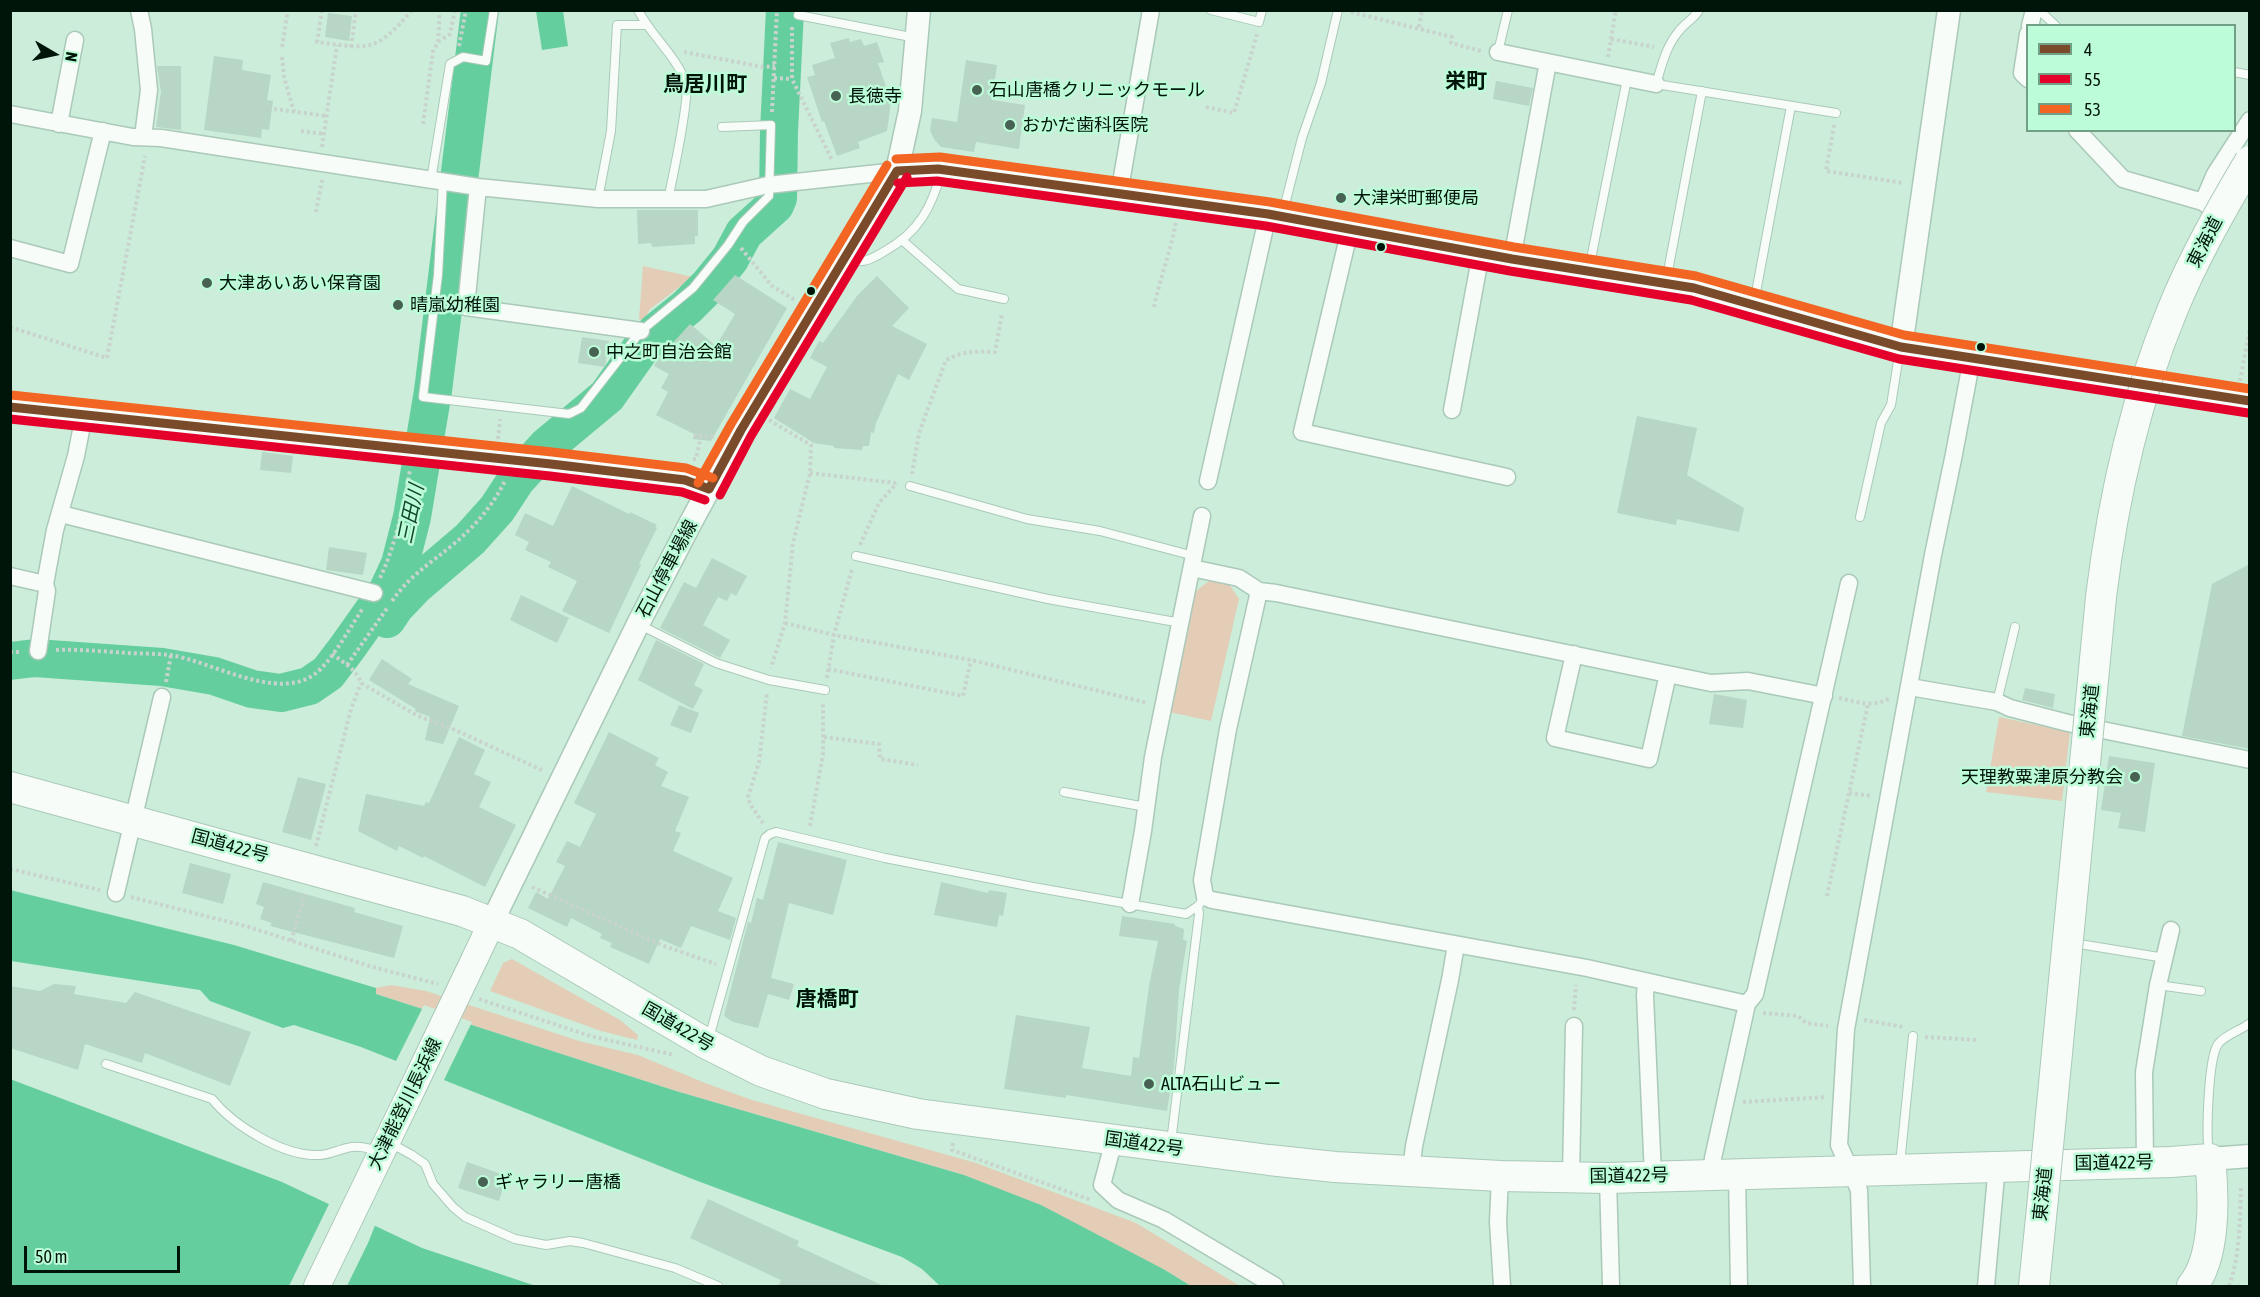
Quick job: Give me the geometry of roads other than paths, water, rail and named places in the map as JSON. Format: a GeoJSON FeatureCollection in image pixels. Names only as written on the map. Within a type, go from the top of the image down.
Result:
{"type":"FeatureCollection","features":[{"type":"Feature","properties":{"kind":"highway","name":"東海道"},"geometry":{"type":"LineString","coordinates":[[2034,1287],[2101,597],[2117,492],[2140,399],[2172,310],[2205,240],[2250,162]]}},
{"type":"Feature","properties":{"kind":"highway","name":"国道422号"},"geometry":{"type":"LineString","coordinates":[[10,787],[462,911],[492,922],[543,947],[739,1061],[794,1084],[860,1103],[918,1114],[1324,1166],[1500,1176],[1608,1178],[2145,1163],[2210,1159]]}},
{"type":"Feature","properties":{"kind":"highway"},"geometry":{"type":"LineString","coordinates":[[2192,1287],[2204,1267],[2209,1245],[2214,1189],[2210,1159]]}},
{"type":"Feature","properties":{"kind":"main road","name":"石山停車場線"},"geometry":{"type":"LineString","coordinates":[[492,922],[638,624],[709,489],[741,430],[897,171],[910,111],[919,10]]}},
{"type":"Feature","properties":{"kind":"main road"},"geometry":{"type":"LineString","coordinates":[[1901,347],[1949,10]]}},
{"type":"Feature","properties":{"kind":"main road"},"geometry":{"type":"LineString","coordinates":[[897,171],[942,169],[1275,215],[1512,259],[1694,288],[1901,347],[2147,384],[2245,393]]}},
{"type":"Feature","properties":{"kind":"main road"},"geometry":{"type":"LineString","coordinates":[[10,407],[422,451],[513,468],[551,464],[685,480],[709,489]]}},
{"type":"Feature","properties":{"kind":"main road","name":"大津能登川長浜線"},"geometry":{"type":"LineString","coordinates":[[317,1287],[492,922]]}},
{"type":"Feature","properties":{"kind":"main road"},"geometry":{"type":"LineString","coordinates":[[2210,1159],[2250,1156]]}},
{"type":"Feature","properties":{"kind":"street"},"geometry":{"type":"LineString","coordinates":[[139,10],[149,90],[146,137]]}},
{"type":"Feature","properties":{"kind":"street"},"geometry":{"type":"LineString","coordinates":[[1119,194],[1151,10]]}},
{"type":"Feature","properties":{"kind":"street"},"geometry":{"type":"LineString","coordinates":[[59,124],[75,39]]}},
{"type":"Feature","properties":{"kind":"street"},"geometry":{"type":"LineString","coordinates":[[2026,47],[2022,73],[2026,77]]}},
{"type":"Feature","properties":{"kind":"street"},"geometry":{"type":"LineString","coordinates":[[1491,52],[1656,84]]}},
{"type":"Feature","properties":{"kind":"street"},"geometry":{"type":"LineString","coordinates":[[1512,259],[1548,62]]}},
{"type":"Feature","properties":{"kind":"street"},"geometry":{"type":"LineString","coordinates":[[10,114],[103,131],[473,186],[598,199],[706,199],[776,184],[897,171]]}},
{"type":"Feature","properties":{"kind":"street"},"geometry":{"type":"LineString","coordinates":[[2203,202],[2216,174],[2250,120]]}},
{"type":"Feature","properties":{"kind":"street"},"geometry":{"type":"LineString","coordinates":[[10,248],[70,264],[103,131]]}},
{"type":"Feature","properties":{"kind":"street"},"geometry":{"type":"LineString","coordinates":[[2079,132],[2123,179],[2203,202],[2216,213]]}},
{"type":"Feature","properties":{"kind":"street"},"geometry":{"type":"LineString","coordinates":[[473,186],[466,307],[641,331]]}},
{"type":"Feature","properties":{"kind":"street"},"geometry":{"type":"LineString","coordinates":[[2047,1164],[2104,566],[2113,508],[2125,456],[2170,308],[2216,213],[2250,189]]}},
{"type":"Feature","properties":{"kind":"street"},"geometry":{"type":"LineString","coordinates":[[1208,481],[1275,215]]}},
{"type":"Feature","properties":{"kind":"street"},"geometry":{"type":"LineString","coordinates":[[1350,229],[1302,432],[1507,477]]}},
{"type":"Feature","properties":{"kind":"street"},"geometry":{"type":"LineString","coordinates":[[1452,410],[1481,253]]}},
{"type":"Feature","properties":{"kind":"street"},"geometry":{"type":"LineString","coordinates":[[1862,1287],[1859,1190],[1839,1145],[1846,1029],[1933,555],[1972,358]]}},
{"type":"Feature","properties":{"kind":"street"},"geometry":{"type":"LineString","coordinates":[[38,651],[47,591],[45,584],[55,530],[76,456],[84,415]]}},
{"type":"Feature","properties":{"kind":"street"},"geometry":{"type":"LineString","coordinates":[[61,514],[374,593]]}},
{"type":"Feature","properties":{"kind":"street"},"geometry":{"type":"LineString","coordinates":[[1130,904],[1153,757],[1202,516]]}},
{"type":"Feature","properties":{"kind":"street"},"geometry":{"type":"LineString","coordinates":[[1193,562],[1239,578],[1259,591],[1711,682],[1748,681],[1824,696]]}},
{"type":"Feature","properties":{"kind":"street"},"geometry":{"type":"LineString","coordinates":[[10,576],[45,584]]}},
{"type":"Feature","properties":{"kind":"street"},"geometry":{"type":"LineString","coordinates":[[1739,1287],[1724,1174],[1713,1158],[1747,1008],[1755,994],[1849,583]]}},
{"type":"Feature","properties":{"kind":"street"},"geometry":{"type":"LineString","coordinates":[[1259,591],[1228,729],[1202,880],[1201,902],[1212,900],[1578,967],[1747,1008]]}},
{"type":"Feature","properties":{"kind":"street"},"geometry":{"type":"LineString","coordinates":[[1574,654],[1555,738],[1649,759],[1668,674]]}},
{"type":"Feature","properties":{"kind":"street"},"geometry":{"type":"LineString","coordinates":[[1910,687],[1997,702],[2010,708],[2089,728],[2250,760]]}},
{"type":"Feature","properties":{"kind":"street"},"geometry":{"type":"LineString","coordinates":[[116,893],[162,697]]}},
{"type":"Feature","properties":{"kind":"street"},"geometry":{"type":"LineString","coordinates":[[2145,1163],[2144,1072],[2158,985],[2171,930]]}},
{"type":"Feature","properties":{"kind":"street"},"geometry":{"type":"LineString","coordinates":[[1411,1171],[1414,1146],[1456,945]]}},
{"type":"Feature","properties":{"kind":"street"},"geometry":{"type":"LineString","coordinates":[[1646,982],[1653,1176]]}},
{"type":"Feature","properties":{"kind":"street"},"geometry":{"type":"LineString","coordinates":[[1571,1177],[1574,1026]]}},
{"type":"Feature","properties":{"kind":"street"},"geometry":{"type":"LineString","coordinates":[[1114,1140],[1102,1185],[1118,1200],[1164,1220],[1275,1287]]}},
{"type":"Feature","properties":{"kind":"street"},"geometry":{"type":"LineString","coordinates":[[1986,1287],[1997,1166]]}},
{"type":"Feature","properties":{"kind":"street"},"geometry":{"type":"LineString","coordinates":[[1500,1176],[1498,1222],[1503,1287]]}},
{"type":"Feature","properties":{"kind":"street"},"geometry":{"type":"LineString","coordinates":[[1608,1178],[1611,1287]]}},
{"type":"Feature","properties":{"kind":"lane"},"geometry":{"type":"LineString","coordinates":[[494,10],[486,61],[466,58],[450,64],[440,181],[438,275],[423,397],[569,414],[581,408],[604,382],[641,331],[693,288],[743,222],[769,196],[776,184],[771,125],[722,127]]}},
{"type":"Feature","properties":{"kind":"lane"},"geometry":{"type":"LineString","coordinates":[[638,10],[646,25],[665,48],[687,86],[669,200]]}},
{"type":"Feature","properties":{"kind":"lane"},"geometry":{"type":"LineString","coordinates":[[1211,10],[1259,21],[1262,10]]}},
{"type":"Feature","properties":{"kind":"lane"},"geometry":{"type":"LineString","coordinates":[[1275,215],[1321,83],[1338,10]]}},
{"type":"Feature","properties":{"kind":"lane"},"geometry":{"type":"LineString","coordinates":[[1491,52],[1508,10]]}},
{"type":"Feature","properties":{"kind":"lane"},"geometry":{"type":"LineString","coordinates":[[1699,10],[1695,17],[1679,30],[1666,50],[1656,84],[1836,113]]}},
{"type":"Feature","properties":{"kind":"lane"},"geometry":{"type":"LineString","coordinates":[[2039,10],[2054,24]]}},
{"type":"Feature","properties":{"kind":"lane"},"geometry":{"type":"LineString","coordinates":[[798,15],[916,38]]}},
{"type":"Feature","properties":{"kind":"lane"},"geometry":{"type":"LineString","coordinates":[[598,199],[611,131],[617,25],[646,25]]}},
{"type":"Feature","properties":{"kind":"lane"},"geometry":{"type":"LineString","coordinates":[[1588,271],[1627,79]]}},
{"type":"Feature","properties":{"kind":"lane"},"geometry":{"type":"LineString","coordinates":[[1666,283],[1702,91]]}},
{"type":"Feature","properties":{"kind":"lane"},"geometry":{"type":"LineString","coordinates":[[1754,304],[1791,106]]}},
{"type":"Feature","properties":{"kind":"lane"},"geometry":{"type":"LineString","coordinates":[[844,260],[871,259],[903,241],[914,230],[935,196],[942,169]]}},
{"type":"Feature","properties":{"kind":"lane"},"geometry":{"type":"LineString","coordinates":[[903,241],[958,289],[1004,299]]}},
{"type":"Feature","properties":{"kind":"lane"},"geometry":{"type":"LineString","coordinates":[[1860,517],[1881,423],[1891,405],[1901,347]]}},
{"type":"Feature","properties":{"kind":"lane"},"geometry":{"type":"LineString","coordinates":[[910,486],[1027,519],[1100,531],[1193,562]]}},
{"type":"Feature","properties":{"kind":"lane"},"geometry":{"type":"LineString","coordinates":[[856,556],[1048,599],[1181,623]]}},
{"type":"Feature","properties":{"kind":"lane"},"geometry":{"type":"LineString","coordinates":[[638,624],[716,663],[769,680],[825,690]]}},
{"type":"Feature","properties":{"kind":"lane"},"geometry":{"type":"LineString","coordinates":[[1997,702],[2015,627]]}},
{"type":"Feature","properties":{"kind":"lane"},"geometry":{"type":"LineString","coordinates":[[1064,792],[1146,807]]}},
{"type":"Feature","properties":{"kind":"lane"},"geometry":{"type":"LineString","coordinates":[[707,1044],[765,838],[776,832],[885,858],[1186,914],[1201,902]]}},
{"type":"Feature","properties":{"kind":"lane"},"geometry":{"type":"LineString","coordinates":[[1171,1148],[1201,902]]}},
{"type":"Feature","properties":{"kind":"lane"},"geometry":{"type":"LineString","coordinates":[[2068,942],[2164,958]]}},
{"type":"Feature","properties":{"kind":"lane"},"geometry":{"type":"LineString","coordinates":[[2158,985],[2201,991]]}},
{"type":"Feature","properties":{"kind":"lane"},"geometry":{"type":"LineString","coordinates":[[2210,1159],[2206,1136],[2214,1056],[2219,1044],[2250,1023]]}},
{"type":"Feature","properties":{"kind":"lane"},"geometry":{"type":"LineString","coordinates":[[1900,1169],[1913,1036]]}},
{"type":"Feature","properties":{"kind":"lane"},"geometry":{"type":"LineString","coordinates":[[106,1064],[212,1099],[223,1112],[282,1149],[308,1155],[324,1155],[349,1147],[384,1147],[412,1155],[425,1164],[433,1184],[465,1217],[515,1239],[546,1245],[570,1240],[675,1268],[718,1287]]}},
{"type":"Feature","properties":{"kind":"waterway","name":"三田川"},"geometry":{"type":"LineString","coordinates":[[10,661],[35,658],[162,667],[214,676],[252,689],[281,693],[309,686],[328,673],[347,648],[388,590],[400,564],[412,517],[433,391],[480,10]]}},
{"type":"Feature","properties":{"kind":"waterway"},"geometry":{"type":"LineString","coordinates":[[387,619],[416,585],[470,539],[497,509],[516,480],[547,446],[607,396],[641,348],[708,286],[730,259],[744,233],[775,205],[778,198],[785,10]]}},
{"type":"Feature","properties":{"kind":"place","name":"石山唐橋クリニックモール"},"geometry":{"type":"Point","coordinates":[977,90]}},
{"type":"Feature","properties":{"kind":"place","name":"長徳寺"},"geometry":{"type":"Point","coordinates":[836,96]}},
{"type":"Feature","properties":{"kind":"place","name":"おかだ歯科医院"},"geometry":{"type":"Point","coordinates":[1010,125]}},
{"type":"Feature","properties":{"kind":"place","name":"大津栄町郵便局"},"geometry":{"type":"Point","coordinates":[1341,198]}},
{"type":"Feature","properties":{"kind":"place","name":"大津あいあい保育園"},"geometry":{"type":"Point","coordinates":[207,283]}},
{"type":"Feature","properties":{"kind":"place","name":"晴嵐幼稚園"},"geometry":{"type":"Point","coordinates":[398,305]}},
{"type":"Feature","properties":{"kind":"place","name":"中之町自治会館"},"geometry":{"type":"Point","coordinates":[594,352]}},
{"type":"Feature","properties":{"kind":"place","name":"天理教粟津原分教会"},"geometry":{"type":"Point","coordinates":[2135,777]}},
{"type":"Feature","properties":{"kind":"place","name":"ALTA石山ビュー"},"geometry":{"type":"Point","coordinates":[1149,1084]}},
{"type":"Feature","properties":{"kind":"place","name":"ギャラリー唐橋"},"geometry":{"type":"Point","coordinates":[483,1182]}},
{"type":"Feature","properties":{"kind":"district","name":"栄町"},"geometry":{"type":"Point","coordinates":[1466,81]}},
{"type":"Feature","properties":{"kind":"district","name":"鳥居川町"},"geometry":{"type":"Point","coordinates":[705,84]}},
{"type":"Feature","properties":{"kind":"district","name":"唐橋町"},"geometry":{"type":"Point","coordinates":[827,999]}}]}
